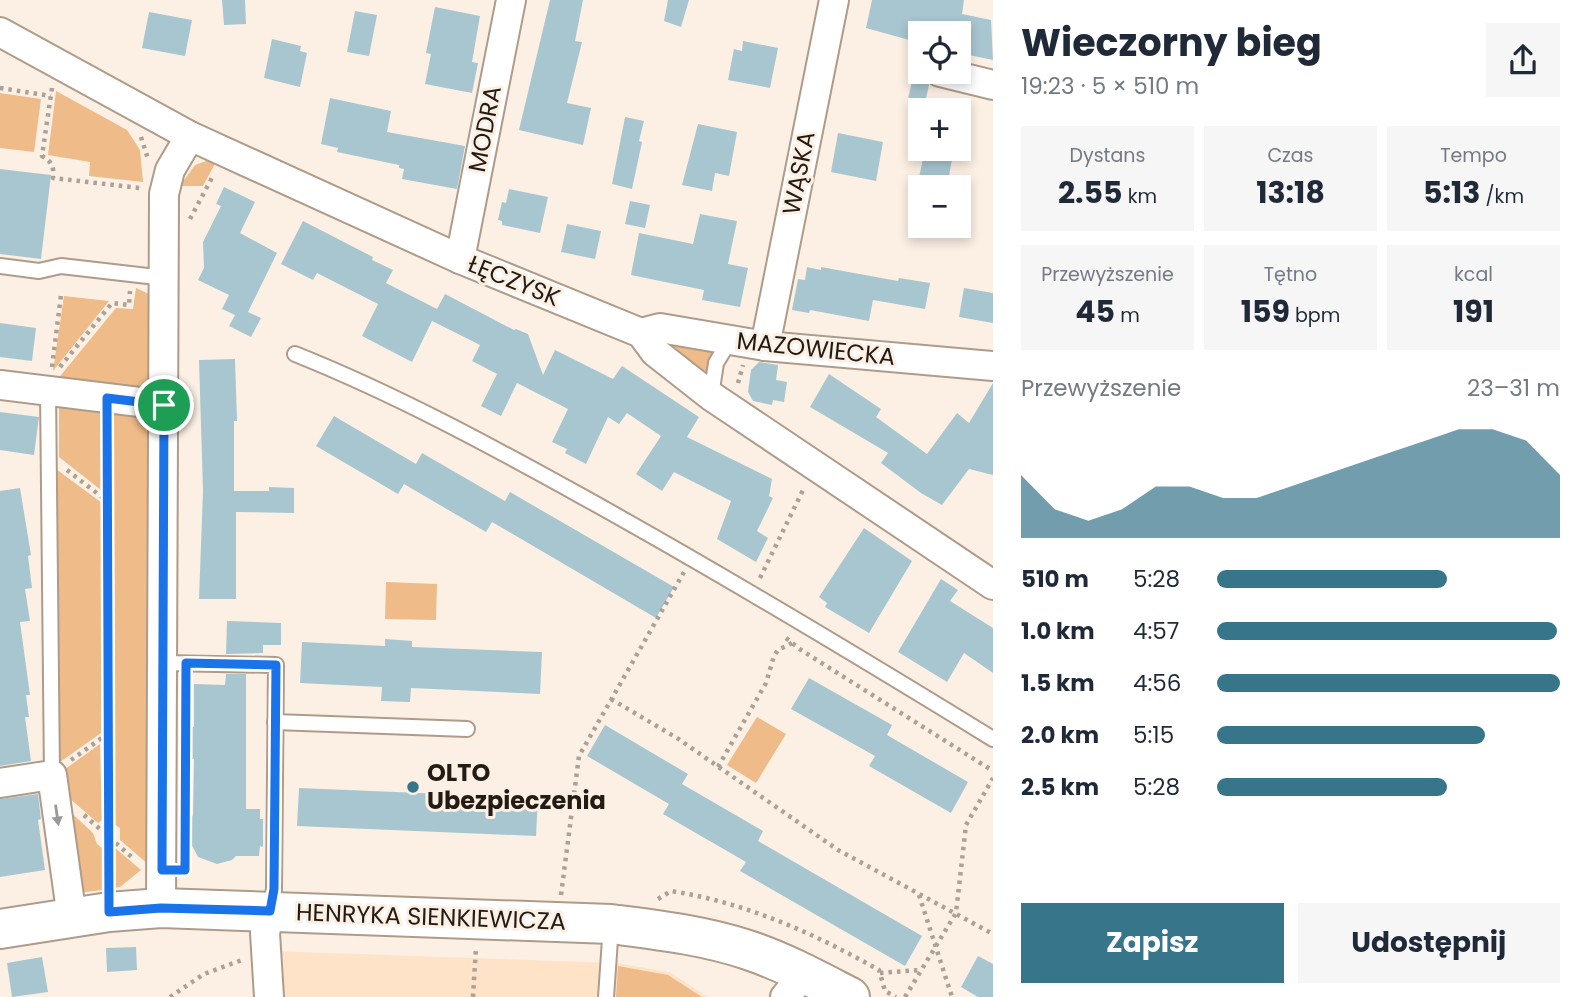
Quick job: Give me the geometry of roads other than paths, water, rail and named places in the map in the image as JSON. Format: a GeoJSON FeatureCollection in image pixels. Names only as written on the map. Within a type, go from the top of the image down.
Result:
{"type":"FeatureCollection","features":[{"type":"Feature","properties":{"kind":"street","name":"MODRA"},"geometry":{"type":"LineString","coordinates":[[460,259],[510,0]]}},
{"type":"Feature","properties":{"kind":"street","name":"WĄSKA"},"geometry":{"type":"LineString","coordinates":[[747,349],[834,0]]}},
{"type":"Feature","properties":{"kind":"street","name":"ŁĘCZYSK"},"geometry":{"type":"LineString","coordinates":[[0,32],[190,136],[460,259],[641,333],[655,352],[711,396],[993,585]]}},
{"type":"Feature","properties":{"kind":"street"},"geometry":{"type":"LineString","coordinates":[[971,80],[993,85]]}},
{"type":"Feature","properties":{"kind":"street"},"geometry":{"type":"LineString","coordinates":[[161,908],[164,194],[170,170],[190,136]]}},
{"type":"Feature","properties":{"kind":"street","name":"MAZOWIECKA"},"geometry":{"type":"LineString","coordinates":[[641,333],[660,328],[747,349],[993,366]]}},
{"type":"Feature","properties":{"kind":"street"},"geometry":{"type":"LineString","coordinates":[[0,386],[49,385],[107,398],[164,405]]}},
{"type":"Feature","properties":{"kind":"street"},"geometry":{"type":"LineString","coordinates":[[0,783],[52,783],[72,918]]}},
{"type":"Feature","properties":{"kind":"street","name":"HENRYKA SIENKIEWICZA"},"geometry":{"type":"LineString","coordinates":[[0,929],[109,912],[161,908],[611,923],[684,933],[750,950],[795,985],[850,997]]}},
{"type":"Feature","properties":{"kind":"street"},"geometry":{"type":"LineString","coordinates":[[269,997],[265,933],[270,911]]}},
{"type":"Feature","properties":{"kind":"lane"},"geometry":{"type":"LineString","coordinates":[[0,266],[38,271],[61,266],[165,278]]}},
{"type":"Feature","properties":{"kind":"lane"},"geometry":{"type":"LineString","coordinates":[[711,396],[716,363],[747,349]]}},
{"type":"Feature","properties":{"kind":"lane"},"geometry":{"type":"LineString","coordinates":[[295,354],[358,379],[438,417],[753,592],[993,739]]}},
{"type":"Feature","properties":{"kind":"lane"},"geometry":{"type":"LineString","coordinates":[[49,385],[52,783]]}},
{"type":"Feature","properties":{"kind":"lane"},"geometry":{"type":"LineString","coordinates":[[163,663],[276,665],[274,889],[270,911]]}},
{"type":"Feature","properties":{"kind":"lane"},"geometry":{"type":"LineString","coordinates":[[275,722],[467,729]]}},
{"type":"Feature","properties":{"kind":"lane"},"geometry":{"type":"LineString","coordinates":[[606,997],[611,923]]}},
{"type":"Feature","properties":{"kind":"place","name":"OLTO Ubezpieczenia"},"geometry":{"type":"Point","coordinates":[413,787]}}]}
